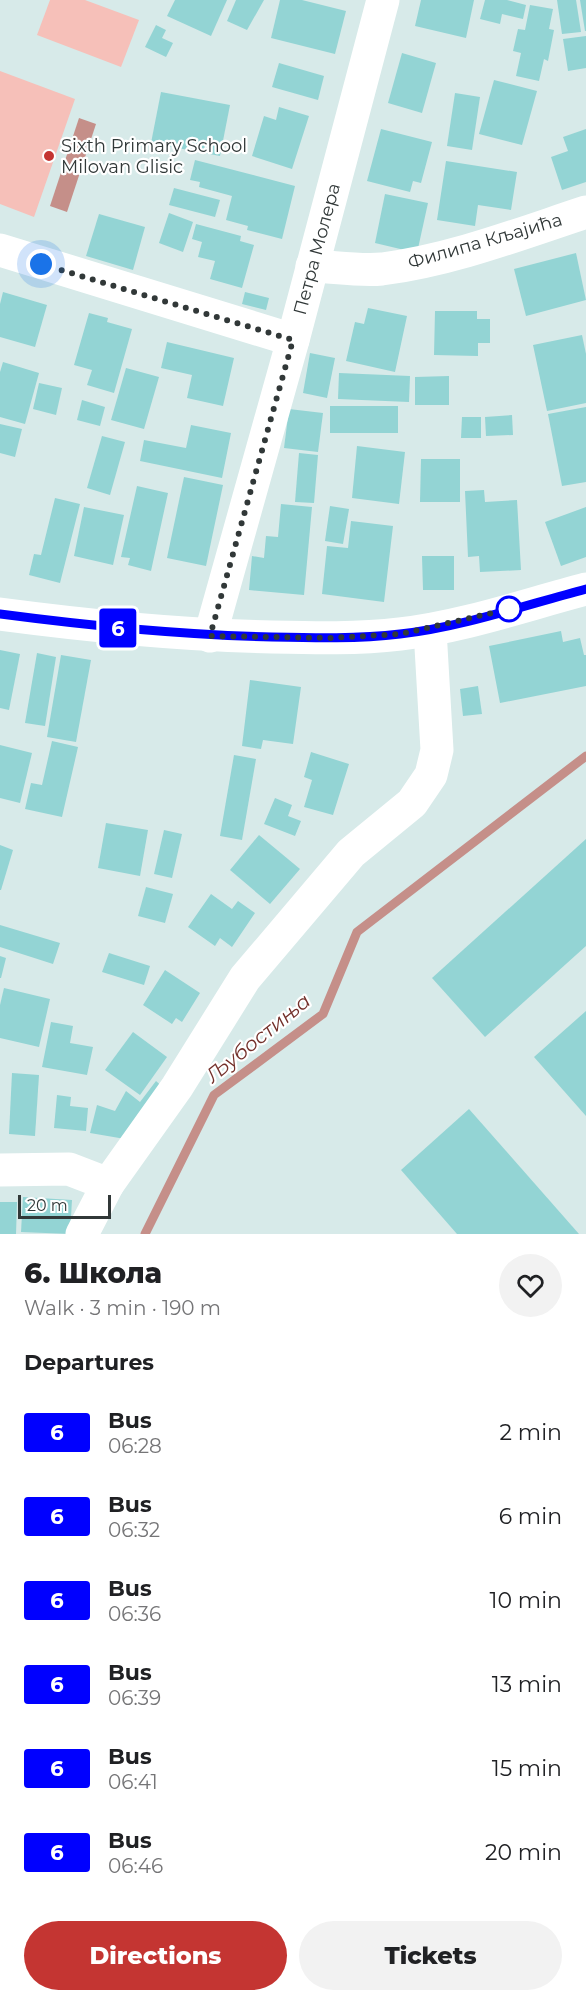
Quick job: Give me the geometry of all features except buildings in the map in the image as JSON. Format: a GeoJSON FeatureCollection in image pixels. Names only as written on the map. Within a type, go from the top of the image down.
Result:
{"type":"FeatureCollection","features":[{"type":"Feature","properties":{"kind":"street","name":"Петра Молера"},"geometry":{"type":"LineString","coordinates":[[210,636],[293,340],[383,0]]}},
{"type":"Feature","properties":{"kind":"street","name":"Филипа Кљајића"},"geometry":{"type":"LineString","coordinates":[[312,266],[380,269],[414,263],[492,243],[586,212]]}},
{"type":"Feature","properties":{"kind":"street"},"geometry":{"type":"LineString","coordinates":[[0,250],[293,340]]}},
{"type":"Feature","properties":{"kind":"street"},"geometry":{"type":"LineString","coordinates":[[0,614],[82,625],[210,636],[330,638],[430,630],[586,589]]}},
{"type":"Feature","properties":{"kind":"street"},"geometry":{"type":"LineString","coordinates":[[82,1234],[108,1185],[177,1087],[245,978],[351,853],[412,803],[431,775],[437,750],[430,630]]}},
{"type":"Feature","properties":{"kind":"street"},"geometry":{"type":"LineString","coordinates":[[0,1170],[69,1169],[108,1185]]}},
{"type":"Feature","properties":{"kind":"shaded area"},"geometry":{"type":"Polygon","coordinates":[[[50,0],[85,0],[139,20],[121,67],[37,35],[50,0]]]}},
{"type":"Feature","properties":{"kind":"shaded area"},"geometry":{"type":"Polygon","coordinates":[[[0,71],[75,99],[34,217],[0,204],[0,71]]]}},
{"type":"Feature","properties":{"kind":"shaded area"},"geometry":{"type":"Polygon","coordinates":[[[79,118],[96,124],[67,212],[50,206],[79,118]]]}},
{"type":"Feature","properties":{"kind":"waterway","name":"Љубостиња"},"geometry":{"type":"LineString","coordinates":[[145,1234],[214,1095],[323,1014],[357,932],[586,756]]}},
{"type":"Feature","properties":{"kind":"bus line","name":"6"},"geometry":{"type":"LineString","coordinates":[[0,614],[82,625],[210,636],[371,637],[430,630],[586,589]]}},
{"type":"Feature","properties":{"kind":"place","name":"Sixth Primary School Milovan Glisic"},"geometry":{"type":"Point","coordinates":[49,156]}},
{"type":"Feature","properties":{"kind":"route"},"geometry":{"type":"LineString","coordinates":[[41,264],[293,340],[210,636],[371,637],[430,630],[509,609]]}}]}
